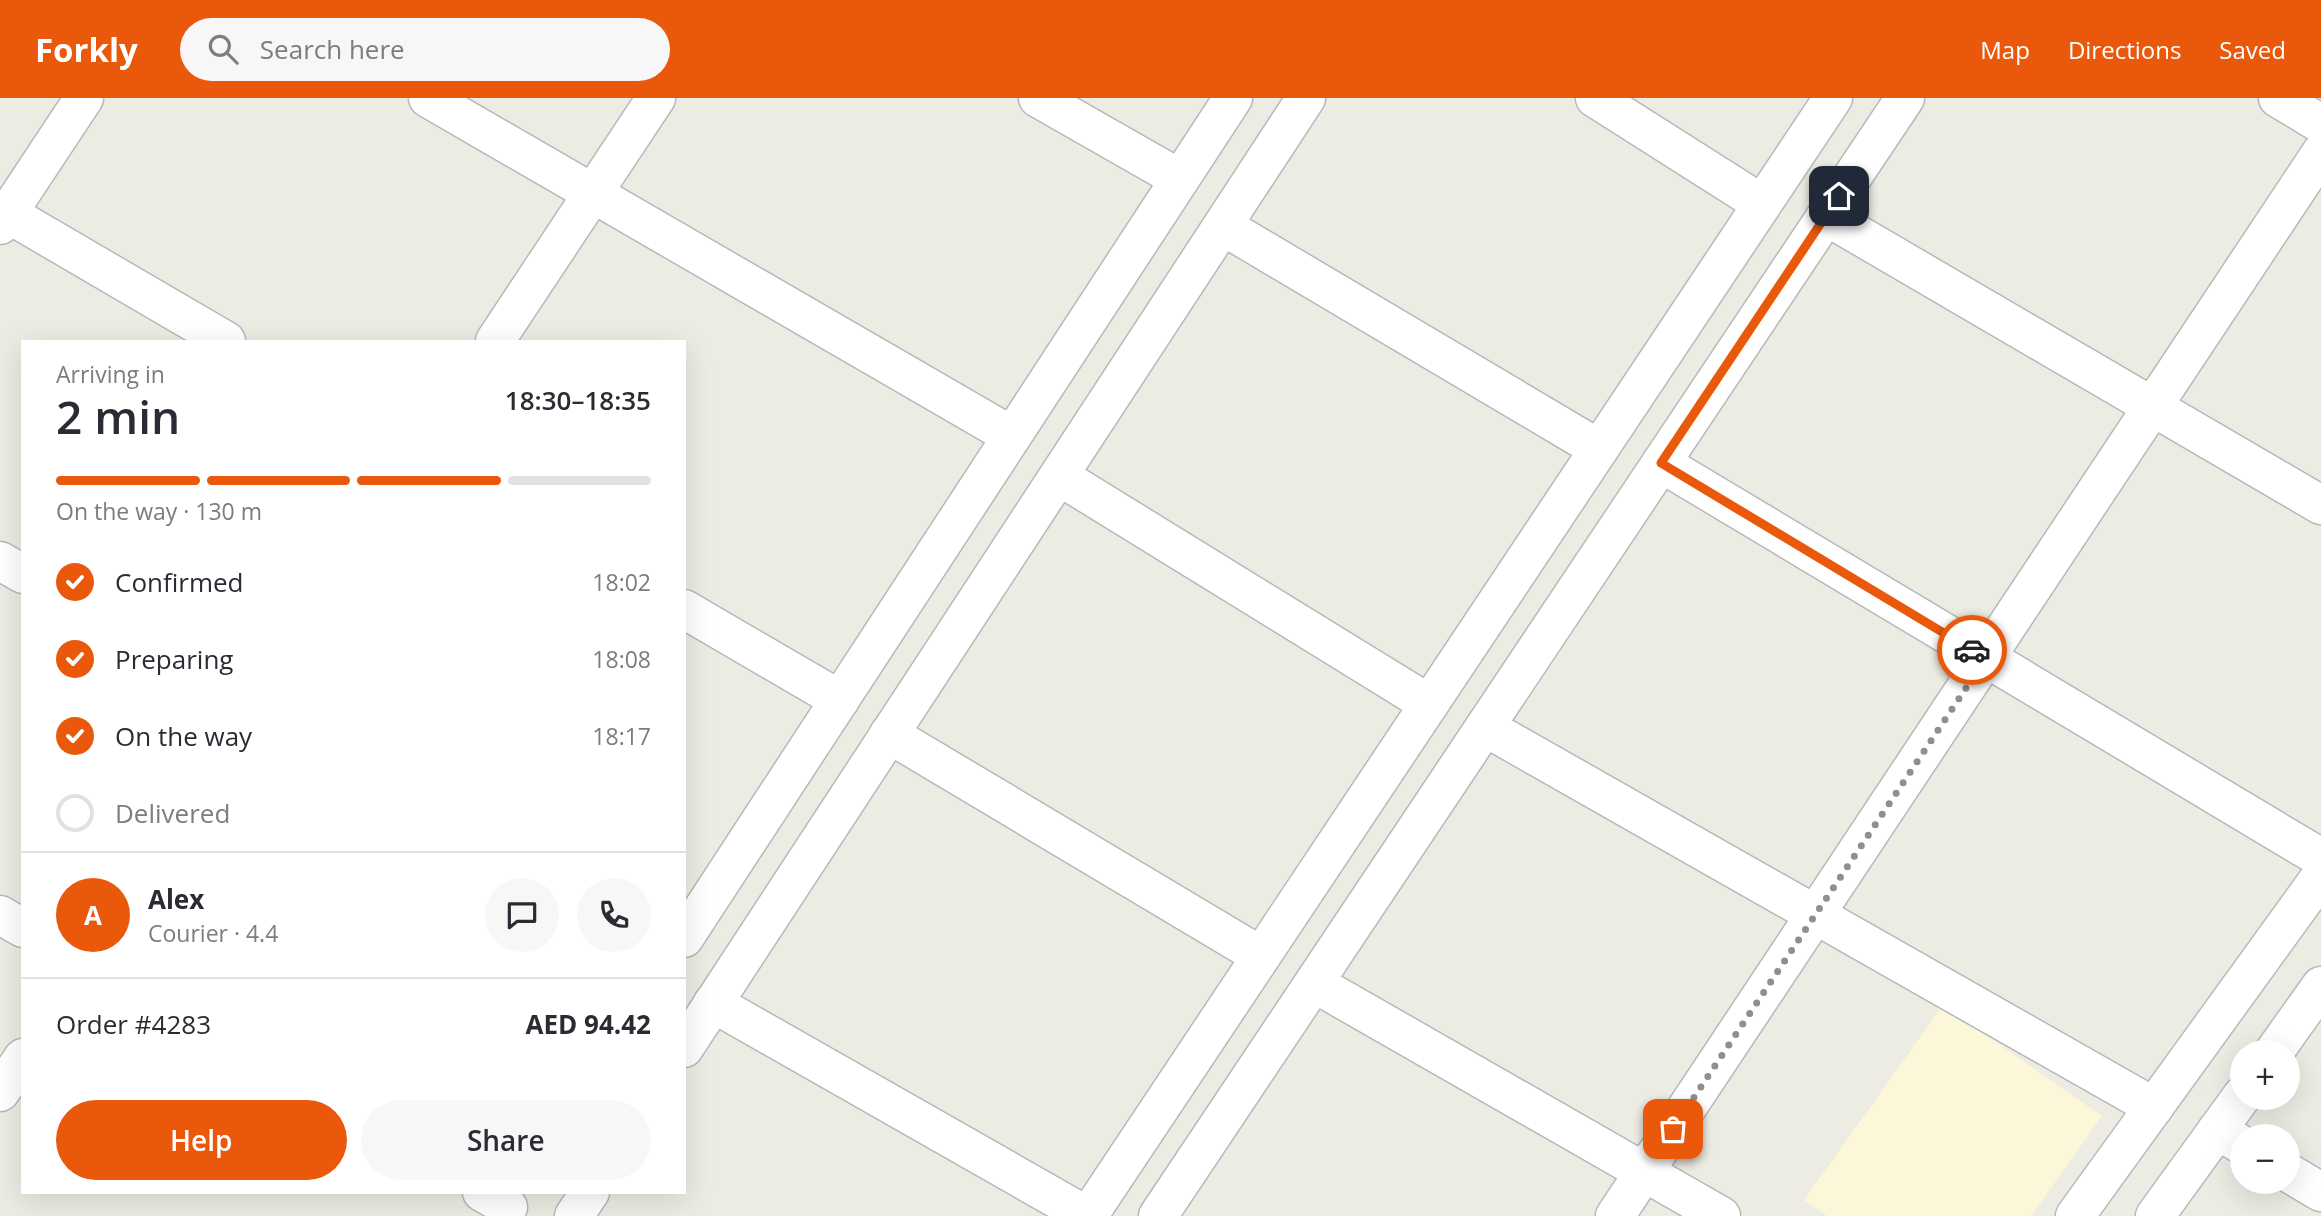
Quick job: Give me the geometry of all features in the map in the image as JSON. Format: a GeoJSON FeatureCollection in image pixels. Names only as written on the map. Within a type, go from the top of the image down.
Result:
{"type":"FeatureCollection","features":[{"type":"Feature","properties":{"kind":"street"},"geometry":{"type":"LineString","coordinates":[[84,98],[3,216],[224,340]]}},
{"type":"Feature","properties":{"kind":"street"},"geometry":{"type":"LineString","coordinates":[[428,98],[1012,436]]}},
{"type":"Feature","properties":{"kind":"street"},"geometry":{"type":"LineString","coordinates":[[496,340],[656,98]]}},
{"type":"Feature","properties":{"kind":"street"},"geometry":{"type":"LineString","coordinates":[[1038,98],[1180,179]]}},
{"type":"Feature","properties":{"kind":"street"},"geometry":{"type":"LineString","coordinates":[[686,935],[1233,98]]}},
{"type":"Feature","properties":{"kind":"street"},"geometry":{"type":"LineString","coordinates":[[686,1045],[1307,98]]}},
{"type":"Feature","properties":{"kind":"street"},"geometry":{"type":"LineString","coordinates":[[1595,98],[1762,204]]}},
{"type":"Feature","properties":{"kind":"street"},"geometry":{"type":"LineString","coordinates":[[713,1003],[1088,1216],[1833,98]]}},
{"type":"Feature","properties":{"kind":"street"},"geometry":{"type":"LineString","coordinates":[[1158,1216],[1905,98]]}},
{"type":"Feature","properties":{"kind":"street"},"geometry":{"type":"LineString","coordinates":[[2278,98],[2321,124]]}},
{"type":"Feature","properties":{"kind":"street"},"geometry":{"type":"LineString","coordinates":[[1615,1216],[2321,153]]}},
{"type":"Feature","properties":{"kind":"street"},"geometry":{"type":"LineString","coordinates":[[1826,216],[2321,505]]}},
{"type":"Feature","properties":{"kind":"street"},"geometry":{"type":"LineString","coordinates":[[1223,226],[1599,449]]}},
{"type":"Feature","properties":{"kind":"street"},"geometry":{"type":"LineString","coordinates":[[1661,463],[2321,858]]}},
{"type":"Feature","properties":{"kind":"street"},"geometry":{"type":"LineString","coordinates":[[1059,477],[1429,704]]}},
{"type":"Feature","properties":{"kind":"street"},"geometry":{"type":"LineString","coordinates":[[0,561],[21,573]]}},
{"type":"Feature","properties":{"kind":"street"},"geometry":{"type":"LineString","coordinates":[[686,611],[839,700]]}},
{"type":"Feature","properties":{"kind":"street"},"geometry":{"type":"LineString","coordinates":[[1485,727],[2154,1107]]}},
{"type":"Feature","properties":{"kind":"street"},"geometry":{"type":"LineString","coordinates":[[889,734],[1261,956]]}},
{"type":"Feature","properties":{"kind":"street"},"geometry":{"type":"LineString","coordinates":[[2075,1216],[2321,876]]}},
{"type":"Feature","properties":{"kind":"street"},"geometry":{"type":"LineString","coordinates":[[0,915],[21,928]]}},
{"type":"Feature","properties":{"kind":"street"},"geometry":{"type":"LineString","coordinates":[[1314,983],[1721,1216]]}},
{"type":"Feature","properties":{"kind":"street"},"geometry":{"type":"LineString","coordinates":[[2283,1040],[2321,986]]}},
{"type":"Feature","properties":{"kind":"street"},"geometry":{"type":"LineString","coordinates":[[0,1092],[21,1061]]}},
{"type":"Feature","properties":{"kind":"street"},"geometry":{"type":"LineString","coordinates":[[2155,1216],[2229,1137],[2238,1110]]}},
{"type":"Feature","properties":{"kind":"street"},"geometry":{"type":"LineString","coordinates":[[2300,1180],[2321,1192]]}},
{"type":"Feature","properties":{"kind":"street"},"geometry":{"type":"LineString","coordinates":[[574,1216],[589,1194]]}},
{"type":"Feature","properties":{"kind":"shaded area"},"geometry":{"type":"Polygon","coordinates":[[[1943,1005],[2102,1116],[2031,1216],[1827,1216],[1804,1200],[1943,1005]]]}},
{"type":"Feature","properties":{"kind":"way so far"},"geometry":{"type":"LineString","coordinates":[[1673,1129],[1986,658],[1972,650]]}},
{"type":"Feature","properties":{"kind":"route"},"geometry":{"type":"LineString","coordinates":[[1839,196],[1661,463],[1972,650]]}}]}
